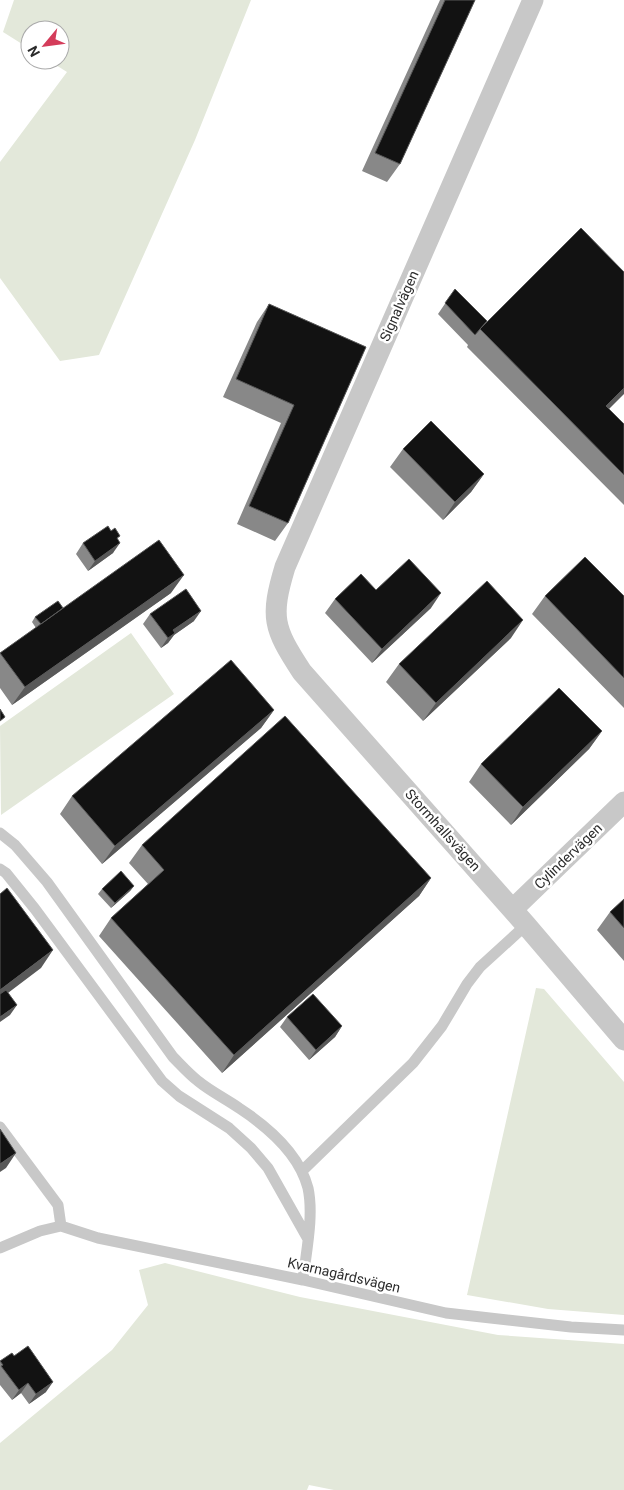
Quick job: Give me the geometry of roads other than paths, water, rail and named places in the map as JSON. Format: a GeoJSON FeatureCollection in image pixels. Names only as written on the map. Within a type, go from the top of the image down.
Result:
{"type":"FeatureCollection","features":[{"type":"Feature","properties":{"kind":"street","name":"Signalvägen"},"geometry":{"type":"LineString","coordinates":[[275,614],[278,591],[285,567],[533,0]]}},
{"type":"Feature","properties":{"kind":"street","name":"Stormhallsvägen"},"geometry":{"type":"LineString","coordinates":[[275,614],[278,629],[302,672],[520,917],[624,1040]]}},
{"type":"Feature","properties":{"kind":"street","name":"Cylindervägen"},"geometry":{"type":"LineString","coordinates":[[520,917],[624,802]]}},
{"type":"Feature","properties":{"kind":"lane"},"geometry":{"type":"LineString","coordinates":[[0,833],[15,845],[47,882],[172,1057],[197,1081],[240,1108],[266,1128],[291,1154],[302,1171],[308,1189],[310,1207],[303,1280]]}},
{"type":"Feature","properties":{"kind":"lane"},"geometry":{"type":"LineString","coordinates":[[0,869],[6,873],[36,909],[162,1082],[179,1096],[229,1128],[252,1148],[268,1168],[308,1239]]}},
{"type":"Feature","properties":{"kind":"lane"},"geometry":{"type":"LineString","coordinates":[[302,1171],[414,1063],[442,1026],[467,984],[520,917]]}},
{"type":"Feature","properties":{"kind":"lane"},"geometry":{"type":"LineString","coordinates":[[0,1127],[58,1205],[61,1226],[0,1248]]}},
{"type":"Feature","properties":{"kind":"lane","name":"Kvarnagårdsvägen"},"geometry":{"type":"LineString","coordinates":[[61,1226],[98,1238],[303,1280],[446,1314],[571,1327],[624,1330]]}}]}
